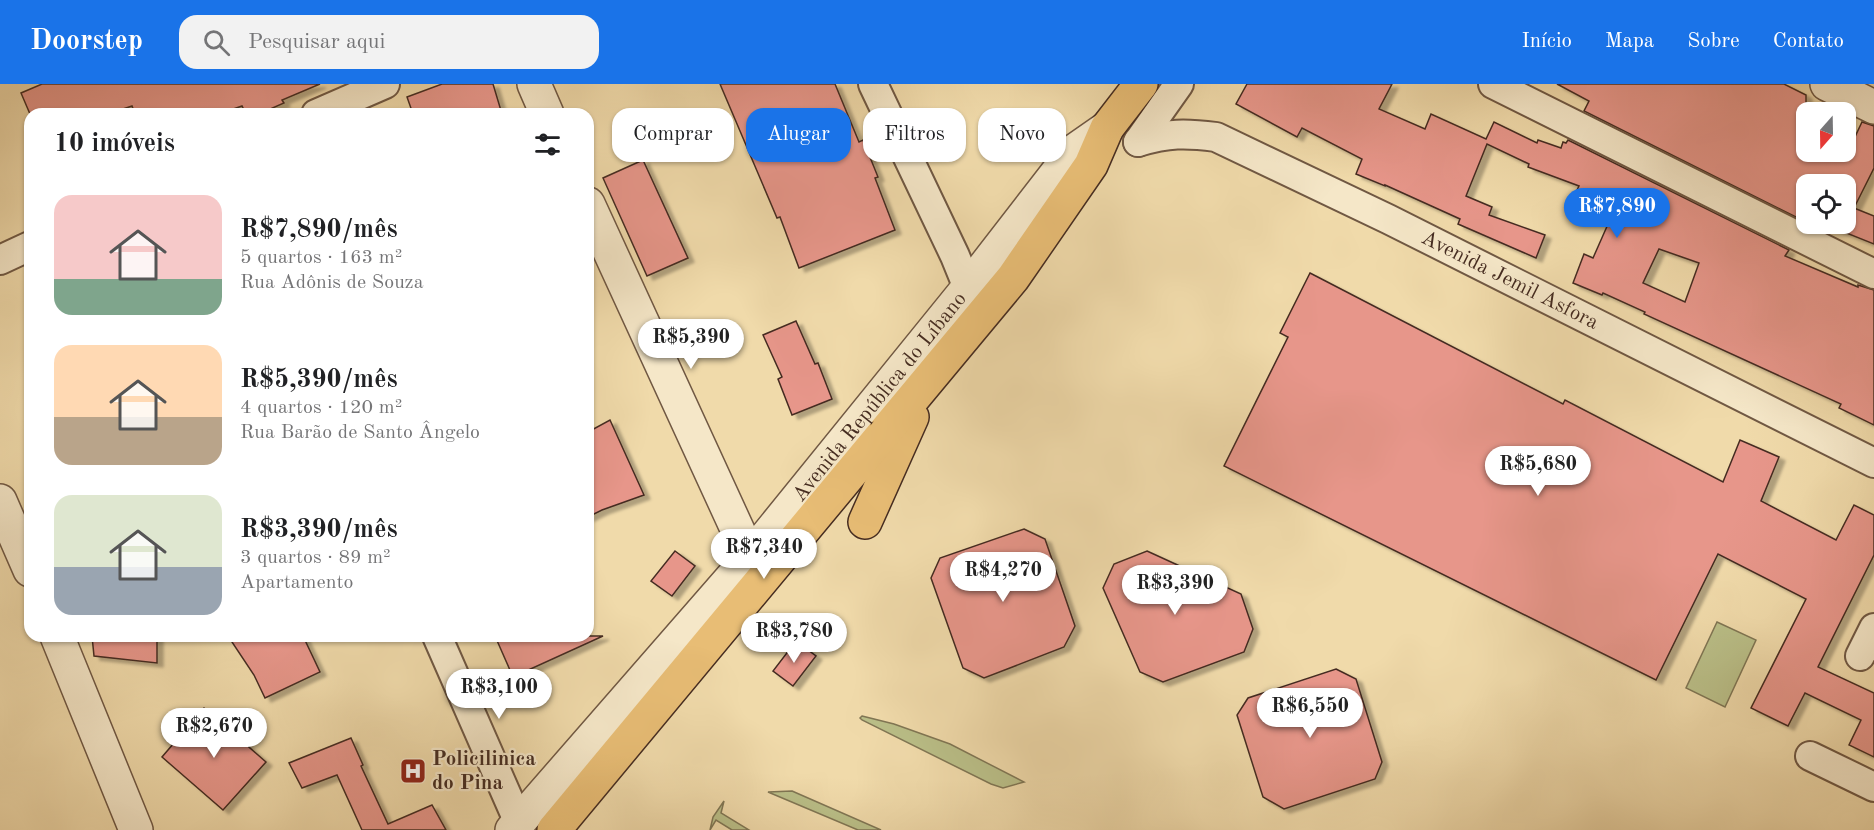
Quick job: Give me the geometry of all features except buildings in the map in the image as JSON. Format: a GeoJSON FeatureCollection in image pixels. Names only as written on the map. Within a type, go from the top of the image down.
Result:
{"type":"FeatureCollection","features":[{"type":"Feature","properties":{"kind":"main road","name":"Avenida República do Líbano"},"geometry":{"type":"LineString","coordinates":[[554,830],[1013,278],[1091,165],[1124,107]]}},
{"type":"Feature","properties":{"kind":"main road"},"geometry":{"type":"LineString","coordinates":[[864,522],[929,379]]}},
{"type":"Feature","properties":{"kind":"street"},"geometry":{"type":"LineString","coordinates":[[330,108],[385,84]]}},
{"type":"Feature","properties":{"kind":"street"},"geometry":{"type":"LineString","coordinates":[[534,84],[544,108]]}},
{"type":"Feature","properties":{"kind":"street"},"geometry":{"type":"LineString","coordinates":[[873,84],[968,288]]}},
{"type":"Feature","properties":{"kind":"street","name":"Avenida Jemil Asfora"},"geometry":{"type":"LineString","coordinates":[[1179,84],[1138,142],[1159,136],[1186,133],[1216,137],[1388,219],[1874,463]]}},
{"type":"Feature","properties":{"kind":"street"},"geometry":{"type":"LineString","coordinates":[[1494,84],[1874,274]]}},
{"type":"Feature","properties":{"kind":"street"},"geometry":{"type":"LineString","coordinates":[[1827,84],[1874,107]]}},
{"type":"Feature","properties":{"kind":"street","name":"Avenida República do Líbano"},"geometry":{"type":"LineString","coordinates":[[516,827],[750,557],[968,288],[1074,151],[1124,107]]}},
{"type":"Feature","properties":{"kind":"street"},"geometry":{"type":"LineString","coordinates":[[594,217],[750,557]]}},
{"type":"Feature","properties":{"kind":"street"},"geometry":{"type":"LineString","coordinates":[[0,260],[24,249]]}},
{"type":"Feature","properties":{"kind":"street"},"geometry":{"type":"LineString","coordinates":[[0,501],[17,558]]}},
{"type":"Feature","properties":{"kind":"street"},"geometry":{"type":"LineString","coordinates":[[1860,656],[1874,628]]}},
{"type":"Feature","properties":{"kind":"street"},"geometry":{"type":"LineString","coordinates":[[59,642],[136,830]]}},
{"type":"Feature","properties":{"kind":"street"},"geometry":{"type":"LineString","coordinates":[[439,642],[516,827]]}},
{"type":"Feature","properties":{"kind":"street"},"geometry":{"type":"LineString","coordinates":[[1810,756],[1874,787]]}},
{"type":"Feature","properties":{"kind":"green space"},"geometry":{"type":"Polygon","coordinates":[[[1717,622],[1756,640],[1725,707],[1686,688],[1717,622]]]}},
{"type":"Feature","properties":{"kind":"green space"},"geometry":{"type":"Polygon","coordinates":[[[862,716],[894,724],[950,744],[1024,782],[1003,788],[991,784],[862,720],[860,718],[862,716]]]}},
{"type":"Feature","properties":{"kind":"green space"},"geometry":{"type":"Polygon","coordinates":[[[792,791],[881,830],[858,830],[768,792],[792,791]]]}},
{"type":"Feature","properties":{"kind":"green space"},"geometry":{"type":"Polygon","coordinates":[[[724,801],[721,813],[749,830],[732,830],[716,820],[710,830],[713,817],[724,801]]]}},
{"type":"Feature","properties":{"kind":"place","name":"Policilinica do Pina"},"geometry":{"type":"Point","coordinates":[413,771]}}]}
